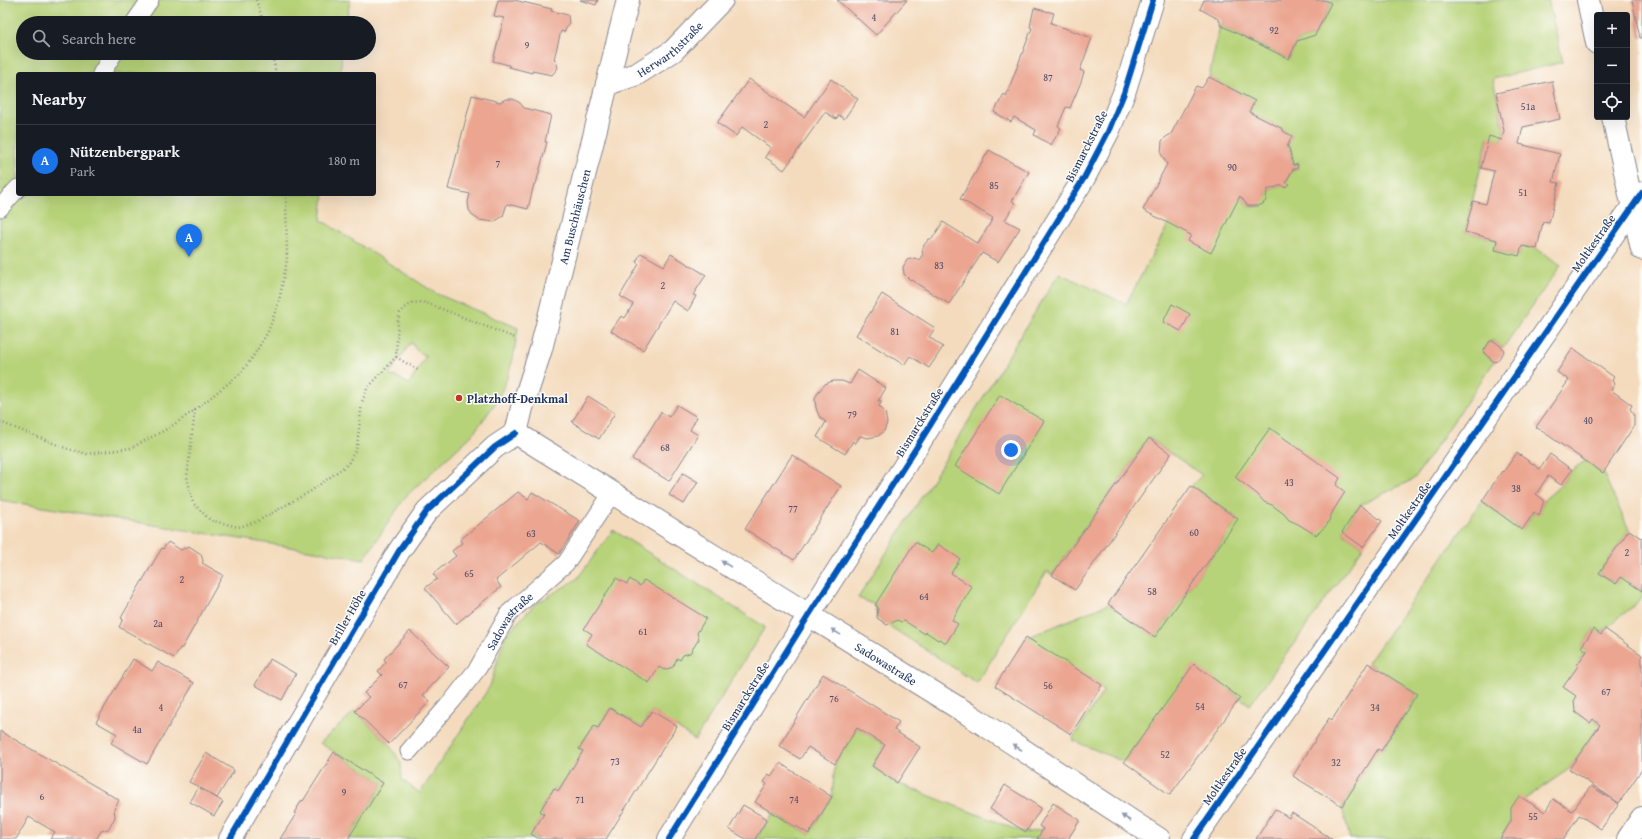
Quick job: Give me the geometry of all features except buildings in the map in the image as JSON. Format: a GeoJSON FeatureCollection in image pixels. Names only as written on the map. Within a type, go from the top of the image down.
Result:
{"type":"FeatureCollection","features":[{"type":"Feature","properties":{"kind":"street","name":"Am Buschhäuschen"},"geometry":{"type":"LineString","coordinates":[[516,433],[522,408],[541,349],[628,0]]}},
{"type":"Feature","properties":{"kind":"street","name":"Herwarthstraße"},"geometry":{"type":"LineString","coordinates":[[607,84],[637,74],[674,51],[722,0]]}},
{"type":"Feature","properties":{"kind":"street","name":"Bismarckstraße"},"geometry":{"type":"LineString","coordinates":[[669,839],[809,615],[916,448],[1084,178],[1108,132],[1124,93],[1153,0]]}},
{"type":"Feature","properties":{"kind":"street"},"geometry":{"type":"LineString","coordinates":[[1588,0],[1594,29]]}},
{"type":"Feature","properties":{"kind":"street"},"geometry":{"type":"LineString","coordinates":[[1614,120],[1637,199],[1642,249]]}},
{"type":"Feature","properties":{"kind":"street","name":"Moltkestraße"},"geometry":{"type":"LineString","coordinates":[[1194,839],[1637,199]]}},
{"type":"Feature","properties":{"kind":"street","name":"Sadowastraße"},"geometry":{"type":"LineString","coordinates":[[516,433],[968,714],[1159,839]]}},
{"type":"Feature","properties":{"kind":"street","name":"Briller Höhe"},"geometry":{"type":"LineString","coordinates":[[230,839],[399,551],[427,511],[495,447],[516,433]]}},
{"type":"Feature","properties":{"kind":"street"},"geometry":{"type":"LineString","coordinates":[[1628,839],[1642,818]]}},
{"type":"Feature","properties":{"kind":"lane"},"geometry":{"type":"LineString","coordinates":[[139,16],[150,0]]}},
{"type":"Feature","properties":{"kind":"lane"},"geometry":{"type":"LineString","coordinates":[[103,72],[110,60]]}},
{"type":"Feature","properties":{"kind":"lane"},"geometry":{"type":"LineString","coordinates":[[0,208],[16,190]]}},
{"type":"Feature","properties":{"kind":"lane","name":"Sadowastraße"},"geometry":{"type":"LineString","coordinates":[[409,752],[478,668],[509,613],[566,563],[612,493]]}},
{"type":"Feature","properties":{"kind":"path"},"geometry":{"type":"LineString","coordinates":[[256,0],[262,16]]}},
{"type":"Feature","properties":{"kind":"path"},"geometry":{"type":"LineString","coordinates":[[273,60],[276,72]]}},
{"type":"Feature","properties":{"kind":"path"},"geometry":{"type":"LineString","coordinates":[[0,422],[68,449],[87,454],[131,448],[169,428],[195,410],[240,374],[268,332],[279,301],[287,260],[286,196]]}},
{"type":"Feature","properties":{"kind":"path"},"geometry":{"type":"LineString","coordinates":[[195,410],[187,477],[193,503],[210,520],[238,527],[256,522],[311,491],[348,464],[357,447],[362,402],[367,388],[396,357],[398,321],[402,309],[412,303],[424,302],[512,336]]}},
{"type":"Feature","properties":{"kind":"path"},"geometry":{"type":"LineString","coordinates":[[396,357],[418,370]]}},
{"type":"Feature","properties":{"kind":"green space"},"geometry":{"type":"Polygon","coordinates":[[[0,0],[350,0],[347,16],[16,16],[16,60],[341,60],[340,72],[16,72],[16,196],[324,196],[321,220],[437,294],[518,328],[513,359],[506,381],[497,401],[472,435],[406,496],[364,559],[0,500],[0,0]],[[411,342],[389,375],[399,378],[409,384],[426,356],[416,350],[411,342]]]}},
{"type":"Feature","properties":{"kind":"green space"},"geometry":{"type":"Polygon","coordinates":[[[1325,0],[1548,0],[1563,62],[1493,79],[1504,131],[1502,140],[1488,137],[1465,232],[1497,240],[1495,250],[1519,256],[1522,246],[1537,249],[1561,265],[1503,348],[1494,341],[1490,341],[1483,352],[1494,362],[1414,479],[1360,505],[1342,532],[1363,547],[1250,705],[1194,665],[1124,762],[1072,740],[1104,690],[1024,639],[1108,604],[1155,637],[1238,519],[1191,486],[1202,475],[1149,438],[1052,575],[1047,571],[977,683],[877,618],[875,605],[858,598],[938,471],[1059,273],[1126,304],[1169,223],[1240,196],[1248,206],[1253,207],[1260,205],[1266,198],[1267,190],[1282,185],[1285,188],[1288,184],[1286,182],[1293,169],[1297,169],[1298,164],[1293,165],[1289,148],[1287,147],[1292,136],[1283,131],[1283,129],[1249,112],[1254,101],[1209,77],[1220,25],[1289,59],[1297,41],[1315,35],[1331,4],[1325,0]]]}},
{"type":"Feature","properties":{"kind":"green space"},"geometry":{"type":"Polygon","coordinates":[[[1585,461],[1603,473],[1629,530],[1599,573],[1616,584],[1621,577],[1642,590],[1642,599],[1605,629],[1601,635],[1594,629],[1581,647],[1587,651],[1577,665],[1576,696],[1574,699],[1575,712],[1590,723],[1593,719],[1600,725],[1569,769],[1525,799],[1500,839],[1350,839],[1342,807],[1378,749],[1382,751],[1417,694],[1368,663],[1482,501],[1522,530],[1534,512],[1539,515],[1544,500],[1561,485],[1572,470],[1585,461]]]}},
{"type":"Feature","properties":{"kind":"green space"},"geometry":{"type":"Polygon","coordinates":[[[613,530],[765,627],[695,740],[652,711],[641,727],[610,708],[598,728],[594,726],[579,748],[583,751],[558,791],[554,788],[540,811],[544,814],[531,834],[539,839],[348,839],[383,783],[320,743],[355,711],[389,744],[401,763],[402,780],[420,793],[490,686],[505,636],[534,605],[577,579],[613,530]]]}},
{"type":"Feature","properties":{"kind":"green space"},"geometry":{"type":"Polygon","coordinates":[[[857,728],[885,745],[872,766],[897,783],[1025,833],[1043,829],[1037,839],[756,839],[773,814],[809,834],[832,797],[835,764],[857,728]]]}},
{"type":"Feature","properties":{"kind":"cycle path"},"geometry":{"type":"LineString","coordinates":[[669,839],[809,615],[916,448],[1084,178],[1108,132],[1124,93],[1153,0]]}},
{"type":"Feature","properties":{"kind":"cycle path"},"geometry":{"type":"LineString","coordinates":[[1194,839],[1642,193]]}},
{"type":"Feature","properties":{"kind":"cycle path"},"geometry":{"type":"LineString","coordinates":[[230,839],[399,551],[427,511],[495,447],[516,433]]}},
{"type":"Feature","properties":{"kind":"place","name":"Nützenbergpark"},"geometry":{"type":"Point","coordinates":[189,257]}},
{"type":"Feature","properties":{"kind":"place","name":"Platzhoff-Denkmal"},"geometry":{"type":"Point","coordinates":[459,398]}}]}
